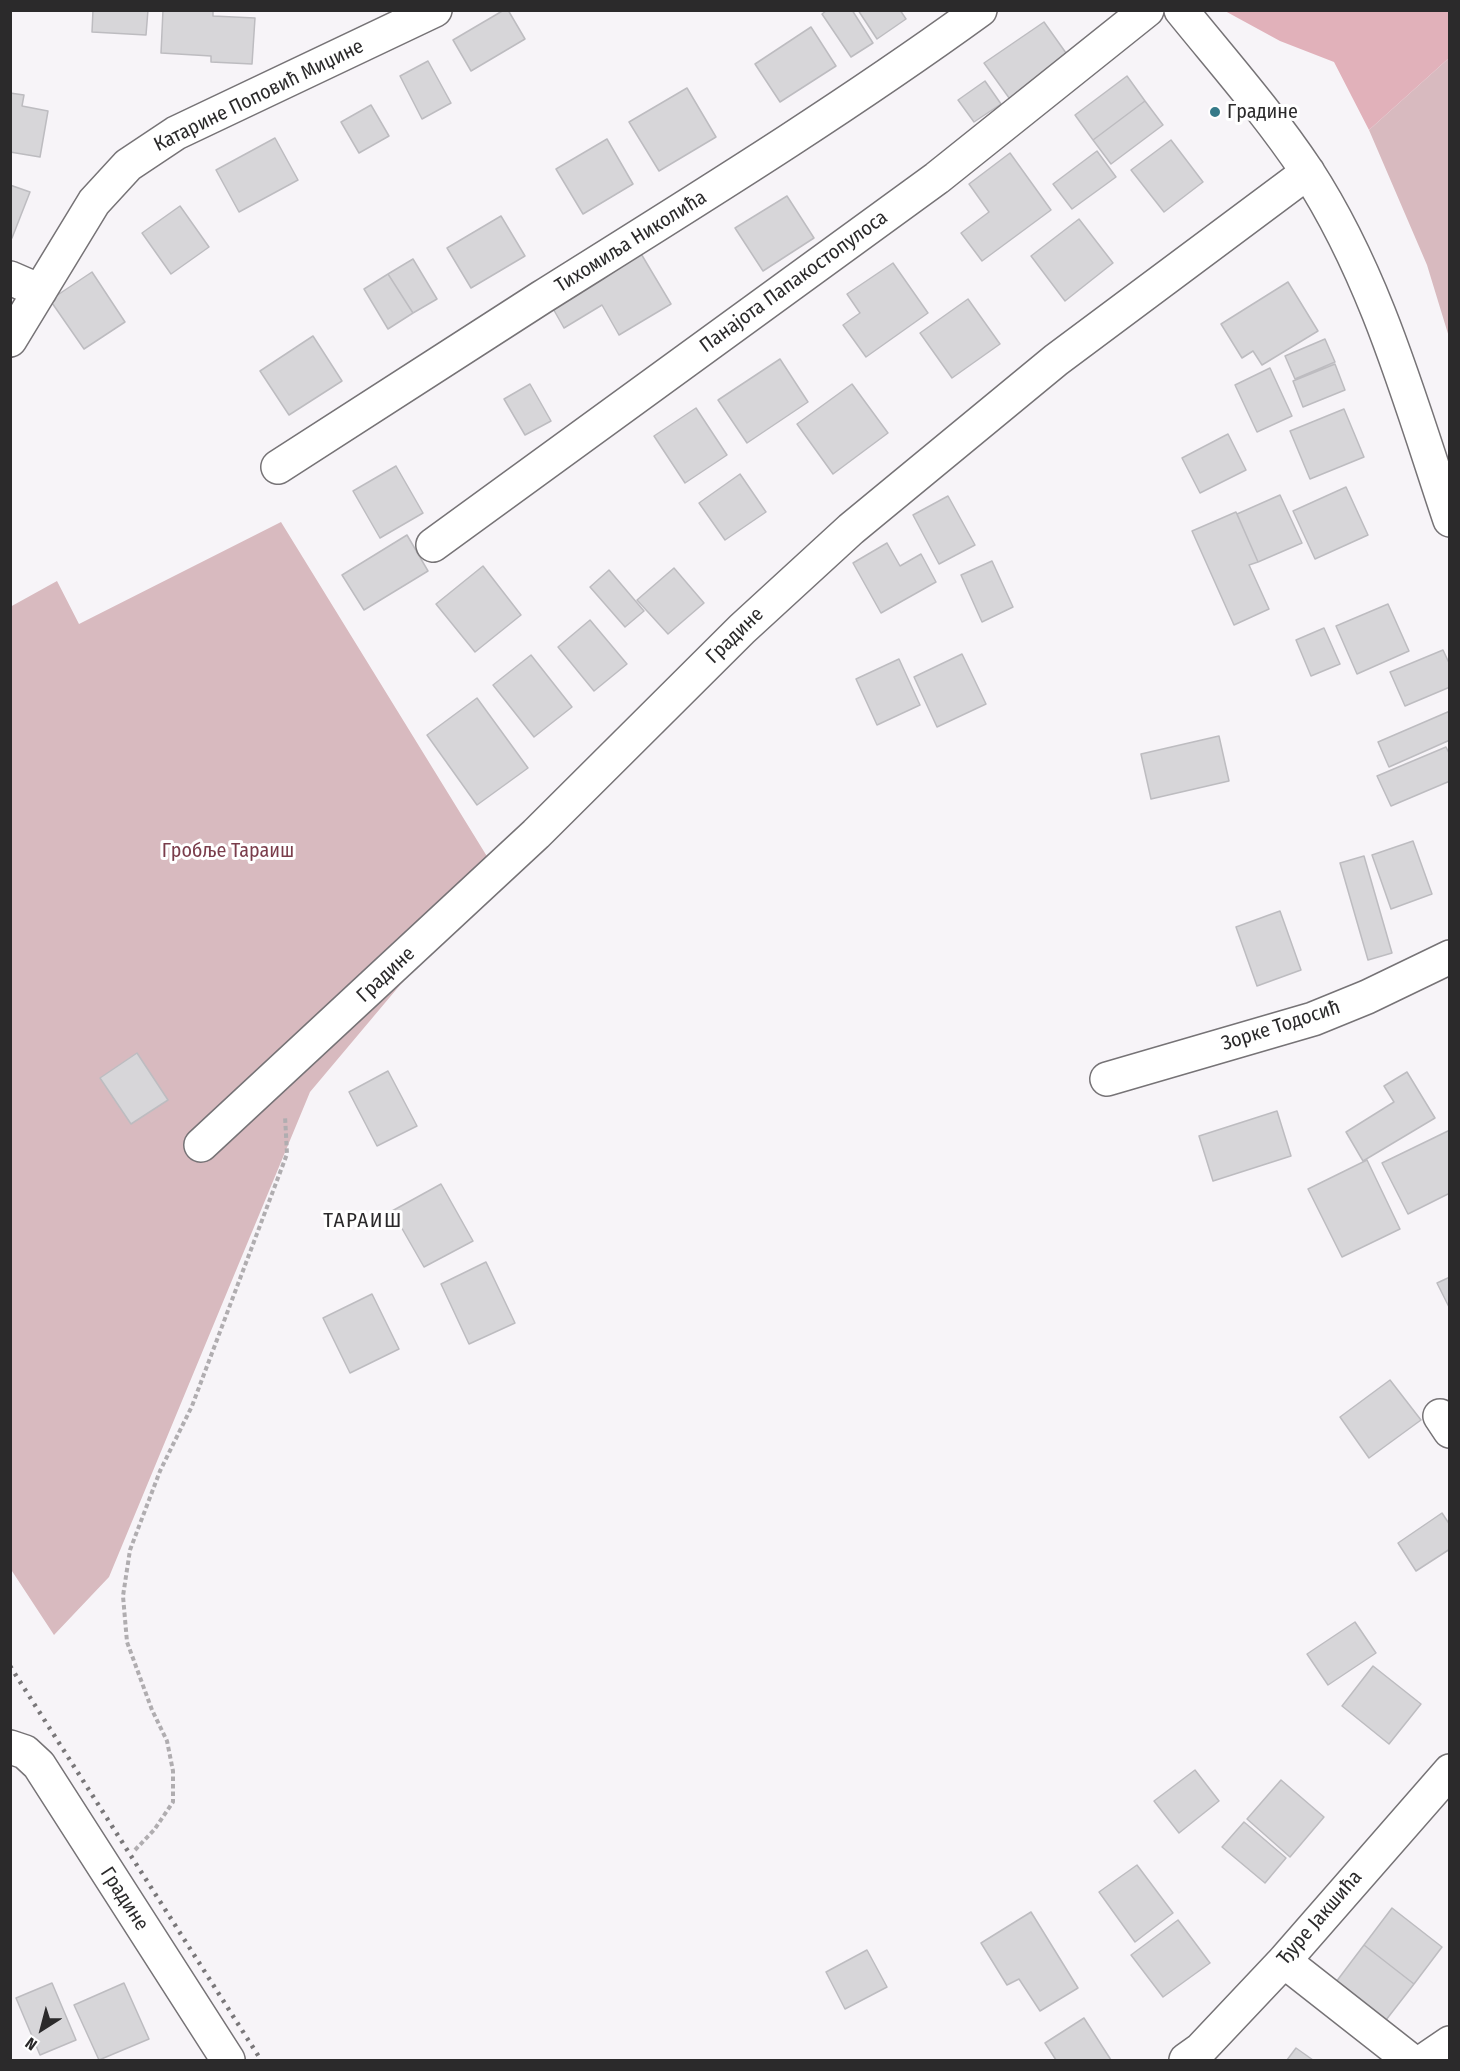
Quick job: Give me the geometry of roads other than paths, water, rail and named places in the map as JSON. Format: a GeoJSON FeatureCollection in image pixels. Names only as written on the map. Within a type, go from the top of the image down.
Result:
{"type":"FeatureCollection","features":[{"type":"Feature","properties":{"kind":"street","name":"Тихомиља Николића"},"geometry":{"type":"LineString","coordinates":[[278,467],[738,175],[902,67],[980,10]]}},
{"type":"Feature","properties":{"kind":"street","name":"Панајота Папакостопулоса"},"geometry":{"type":"LineString","coordinates":[[433,544],[937,178],[1147,10]]}},
{"type":"Feature","properties":{"kind":"street"},"geometry":{"type":"LineString","coordinates":[[1181,10],[1247,88],[1308,172],[1347,241],[1382,317],[1449,520]]}},
{"type":"Feature","properties":{"kind":"street","name":"Катарине Поповић Миџине"},"geometry":{"type":"LineString","coordinates":[[10,340],[25,285],[116,176],[152,147],[424,13]]}},
{"type":"Feature","properties":{"kind":"street","name":"Градине"},"geometry":{"type":"LineString","coordinates":[[201,1145],[536,834],[742,628],[851,529],[1056,360],[1308,172]]}},
{"type":"Feature","properties":{"kind":"street","name":"Зорке Тодосић"},"geometry":{"type":"LineString","coordinates":[[1107,1079],[1312,1019],[1367,997],[1449,957]]}},
{"type":"Feature","properties":{"kind":"street","name":"Градине"},"geometry":{"type":"LineString","coordinates":[[10,1747],[25,1752],[39,1765],[228,2061]]}},
{"type":"Feature","properties":{"kind":"street","name":"Ђуре Јакшића"},"geometry":{"type":"LineString","coordinates":[[1186,2061],[1200,2050],[1284,1960],[1449,1771]]}},
{"type":"Feature","properties":{"kind":"street"},"geometry":{"type":"LineString","coordinates":[[1284,1960],[1410,2061]]}},
{"type":"Feature","properties":{"kind":"street"},"geometry":{"type":"LineString","coordinates":[[1425,2061],[1449,2043]]}},
{"type":"Feature","properties":{"kind":"railway"},"geometry":{"type":"LineString","coordinates":[[10,1666],[261,2060]]}},
{"type":"Feature","properties":{"kind":"place","name":"Градине"},"geometry":{"type":"Point","coordinates":[1215,112]}},
{"type":"Feature","properties":{"kind":"district","name":"ТАРАИШ"},"geometry":{"type":"Point","coordinates":[363,1221]}},
{"type":"Feature","properties":{"kind":"park label","name":"Гробље Тараиш"},"geometry":{"type":"Point","coordinates":[228,851]}}]}
